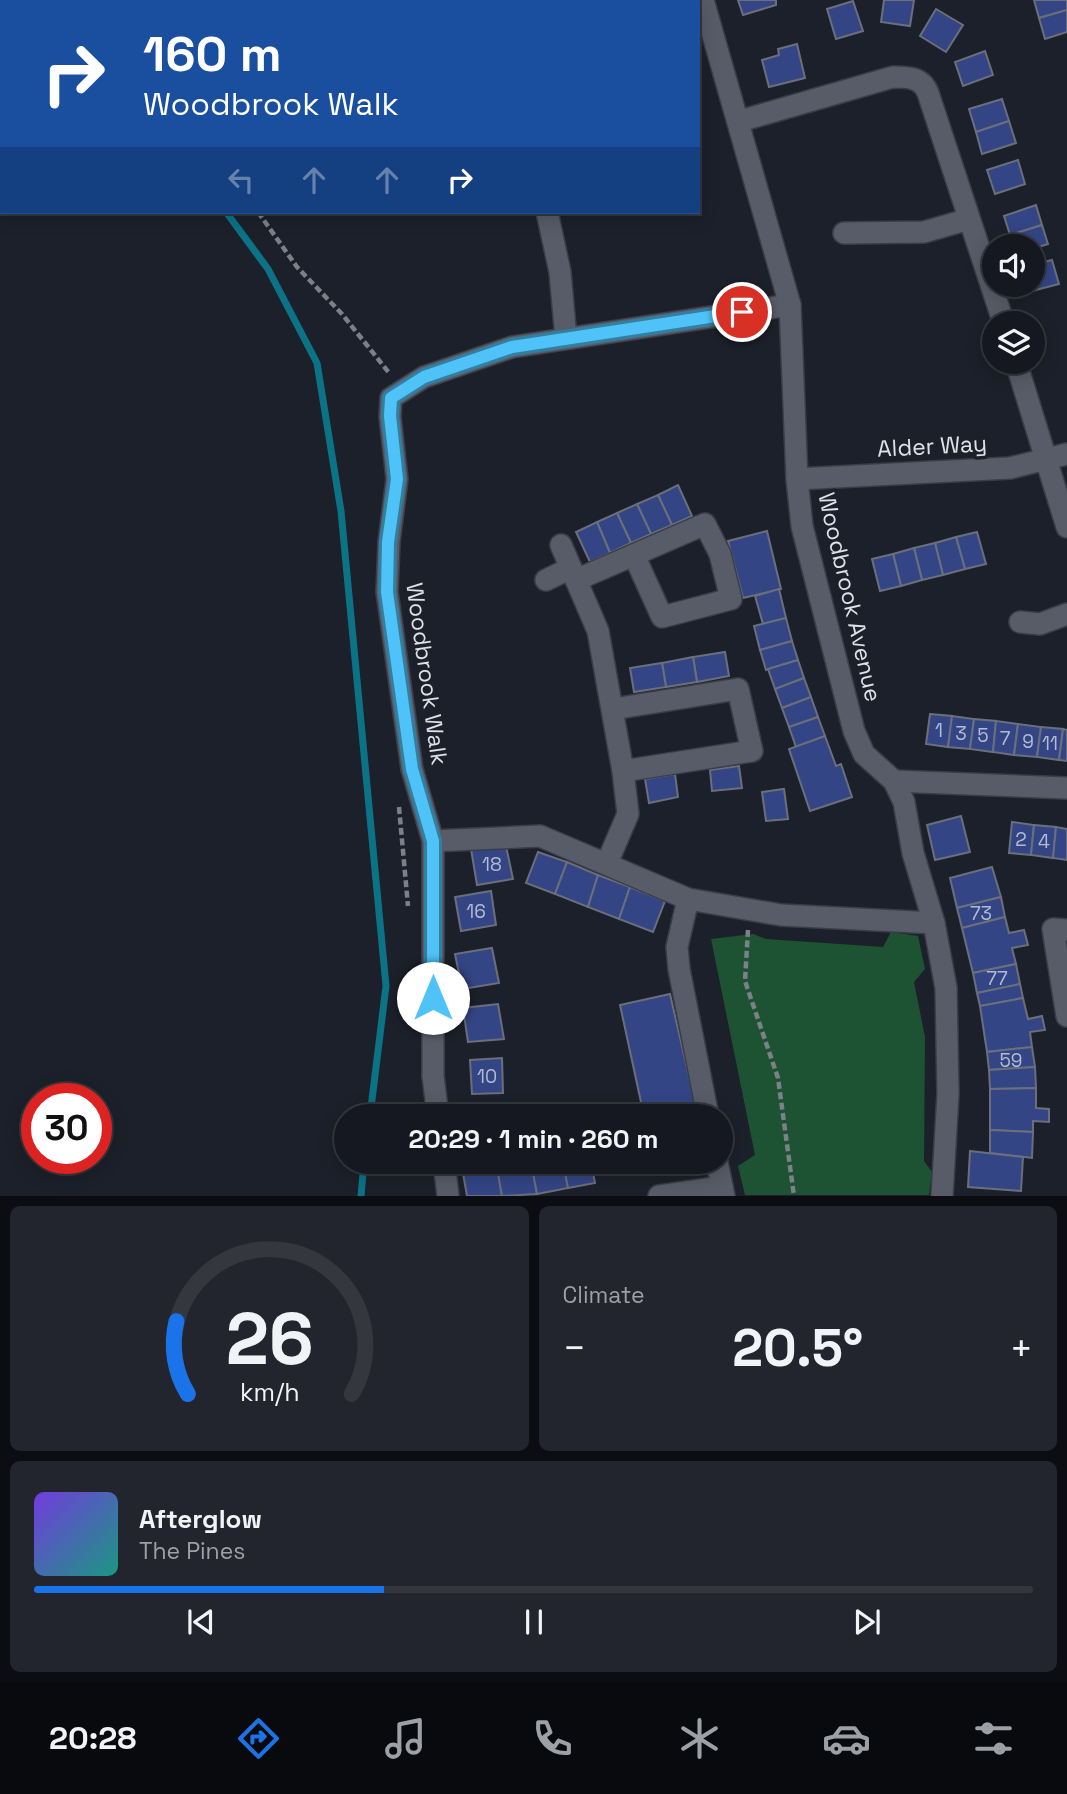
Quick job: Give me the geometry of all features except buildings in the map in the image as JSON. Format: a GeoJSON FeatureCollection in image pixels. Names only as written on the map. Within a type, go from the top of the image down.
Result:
{"type":"FeatureCollection","features":[{"type":"Feature","properties":{"kind":"street","name":"Woodbrook Avenue"},"geometry":{"type":"LineString","coordinates":[[703,0],[740,121],[767,231],[790,304],[797,479],[802,526],[853,731],[864,754],[894,781],[904,802],[913,853],[934,923],[946,988],[948,1094],[942,1195]]}},
{"type":"Feature","properties":{"kind":"street"},"geometry":{"type":"LineString","coordinates":[[740,121],[893,77],[916,79],[926,87],[1000,311]]}},
{"type":"Feature","properties":{"kind":"street"},"geometry":{"type":"LineString","coordinates":[[547,214],[560,272],[566,338]]}},
{"type":"Feature","properties":{"kind":"street"},"geometry":{"type":"LineString","coordinates":[[844,233],[924,232],[969,219]]}},
{"type":"Feature","properties":{"kind":"street"},"geometry":{"type":"LineString","coordinates":[[401,389],[424,377],[512,347],[790,304]]}},
{"type":"Feature","properties":{"kind":"street"},"geometry":{"type":"LineString","coordinates":[[1021,374],[1057,457],[1067,527]]}},
{"type":"Feature","properties":{"kind":"street","name":"Woodbrook Walk"},"geometry":{"type":"LineString","coordinates":[[401,389],[391,398],[390,416],[397,479],[388,542],[387,592],[412,769],[433,841],[433,1076],[436,1104]]}},
{"type":"Feature","properties":{"kind":"street","name":"Alder Way"},"geometry":{"type":"LineString","coordinates":[[797,479],[1010,468],[1057,457]]}},
{"type":"Feature","properties":{"kind":"street"},"geometry":{"type":"LineString","coordinates":[[546,580],[634,555],[705,524],[720,554],[731,599],[662,617],[634,555]]}},
{"type":"Feature","properties":{"kind":"street"},"geometry":{"type":"LineString","coordinates":[[561,545],[598,631],[623,771],[628,814],[607,863]]}},
{"type":"Feature","properties":{"kind":"street"},"geometry":{"type":"LineString","coordinates":[[1020,622],[1040,624],[1067,614]]}},
{"type":"Feature","properties":{"kind":"street"},"geometry":{"type":"LineString","coordinates":[[613,709],[738,689],[752,751],[623,771]]}},
{"type":"Feature","properties":{"kind":"street"},"geometry":{"type":"LineString","coordinates":[[894,781],[1067,788]]}},
{"type":"Feature","properties":{"kind":"street"},"geometry":{"type":"LineString","coordinates":[[433,841],[519,834],[540,836],[688,899],[781,915],[934,923]]}},
{"type":"Feature","properties":{"kind":"street"},"geometry":{"type":"LineString","coordinates":[[688,899],[677,947],[706,1104]]}},
{"type":"Feature","properties":{"kind":"street"},"geometry":{"type":"LineString","coordinates":[[1067,930],[1053,929],[1067,1016]]}},
{"type":"Feature","properties":{"kind":"street"},"geometry":{"type":"LineString","coordinates":[[445,1174],[448,1195]]}},
{"type":"Feature","properties":{"kind":"street"},"geometry":{"type":"LineString","coordinates":[[659,1195],[723,1191]]}},
{"type":"Feature","properties":{"kind":"path"},"geometry":{"type":"LineString","coordinates":[[260,214],[297,267],[342,314],[401,389]]}},
{"type":"Feature","properties":{"kind":"path"},"geometry":{"type":"LineString","coordinates":[[265,214],[266,221]]}},
{"type":"Feature","properties":{"kind":"path"},"geometry":{"type":"LineString","coordinates":[[749,909],[745,981],[778,1078],[794,1195]]}},
{"type":"Feature","properties":{"kind":"green space"},"geometry":{"type":"Polygon","coordinates":[[[891,932],[918,936],[925,969],[914,982],[925,1037],[924,1161],[932,1172],[929,1195],[745,1195],[738,1166],[755,1155],[711,939],[753,934],[766,939],[883,947],[891,932]]]}},
{"type":"Feature","properties":{"kind":"waterway"},"geometry":{"type":"LineString","coordinates":[[227,214],[268,269],[317,363],[341,511],[386,986],[371,1104]]}},
{"type":"Feature","properties":{"kind":"waterway"},"geometry":{"type":"LineString","coordinates":[[361,1196],[363,1174]]}},
{"type":"Feature","properties":{"kind":"route"},"geometry":{"type":"LineString","coordinates":[[433,998],[433,841],[412,769],[387,592],[388,542],[397,479],[390,416],[391,398],[401,389],[424,377],[512,347],[742,312]]}}]}
